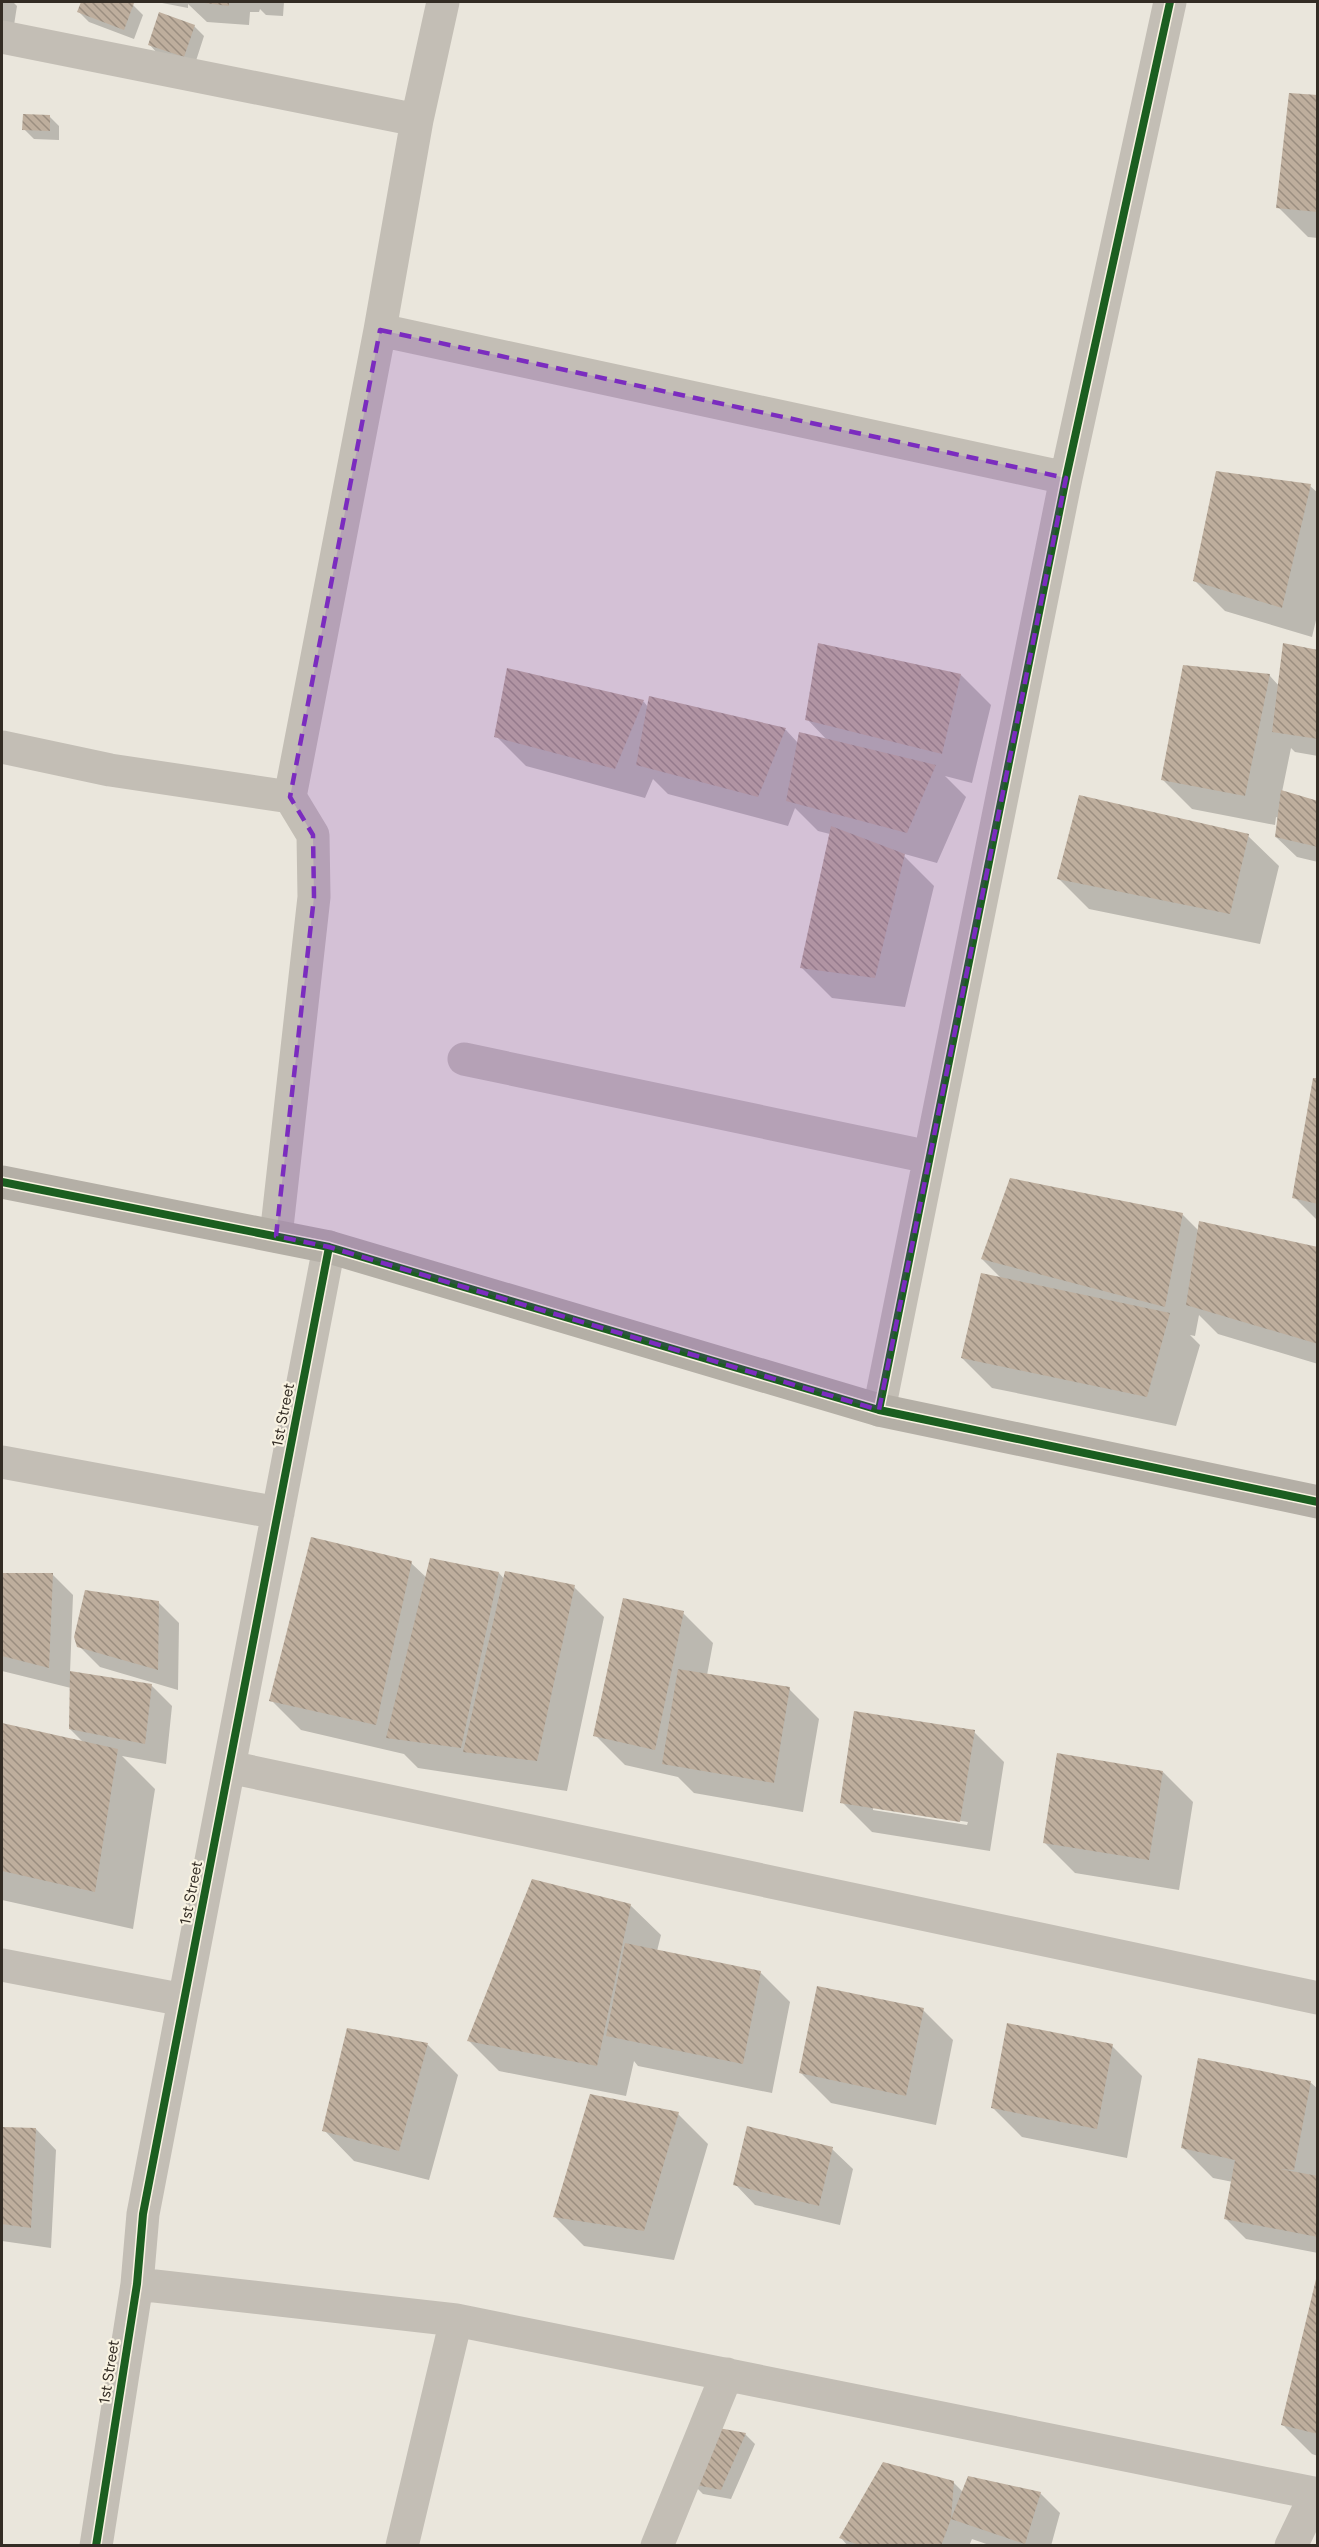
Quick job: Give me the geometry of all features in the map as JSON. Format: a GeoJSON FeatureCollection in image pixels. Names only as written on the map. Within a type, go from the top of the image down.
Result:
{"type":"FeatureCollection","features":[{"type":"Feature","properties":{"kind":"street"},"geometry":{"type":"LineString","coordinates":[[276,1236],[314,897],[313,835],[290,797],[380,330],[417,120],[443,2]]}},
{"type":"Feature","properties":{"kind":"street"},"geometry":{"type":"LineString","coordinates":[[879,1410],[1066,478],[1170,2]]}},
{"type":"Feature","properties":{"kind":"street"},"geometry":{"type":"LineString","coordinates":[[2,37],[417,120]]}},
{"type":"Feature","properties":{"kind":"street"},"geometry":{"type":"LineString","coordinates":[[380,330],[1066,478]]}},
{"type":"Feature","properties":{"kind":"street"},"geometry":{"type":"LineString","coordinates":[[2,747],[110,770],[290,797]]}},
{"type":"Feature","properties":{"kind":"street"},"geometry":{"type":"LineString","coordinates":[[464,1059],[929,1157]]}},
{"type":"Feature","properties":{"kind":"street"},"geometry":{"type":"LineString","coordinates":[[2,1182],[329,1247],[879,1410],[1317,1502]]}},
{"type":"Feature","properties":{"kind":"street","name":"1st Street"},"geometry":{"type":"LineString","coordinates":[[96,2546],[137,2284],[143,2214],[329,1247]]}},
{"type":"Feature","properties":{"kind":"street"},"geometry":{"type":"LineString","coordinates":[[2,1462],[278,1513]]}},
{"type":"Feature","properties":{"kind":"street"},"geometry":{"type":"LineString","coordinates":[[229,1767],[1317,1998]]}},
{"type":"Feature","properties":{"kind":"street"},"geometry":{"type":"LineString","coordinates":[[2,1965],[184,2000]]}},
{"type":"Feature","properties":{"kind":"street"},"geometry":{"type":"LineString","coordinates":[[137,2284],[456,2320],[1317,2494],[1291,2546]]}},
{"type":"Feature","properties":{"kind":"street"},"geometry":{"type":"LineString","coordinates":[[402,2546],[456,2320]]}},
{"type":"Feature","properties":{"kind":"street"},"geometry":{"type":"LineString","coordinates":[[657,2546],[727,2374]]}},
{"type":"Feature","properties":{"kind":"highlighted area"},"geometry":{"type":"Polygon","coordinates":[[[380,330],[1066,478],[879,1410],[329,1247],[276,1236],[314,897],[313,835],[290,797],[380,330]]]}},
{"type":"Feature","properties":{"kind":"building"},"geometry":{"type":"Polygon","coordinates":[[[81,2],[134,3],[124,30],[77,12],[81,2]]]}},
{"type":"Feature","properties":{"kind":"building"},"geometry":{"type":"Polygon","coordinates":[[[196,2],[229,2],[229,6],[196,2]]]}},
{"type":"Feature","properties":{"kind":"building"},"geometry":{"type":"Polygon","coordinates":[[[159,12],[195,25],[184,57],[148,45],[159,12]]]}},
{"type":"Feature","properties":{"kind":"building"},"geometry":{"type":"Polygon","coordinates":[[[1289,93],[1318,95],[1318,212],[1276,208],[1289,93]]]}},
{"type":"Feature","properties":{"kind":"building"},"geometry":{"type":"Polygon","coordinates":[[[23,114],[50,115],[50,131],[22,130],[23,114]]]}},
{"type":"Feature","properties":{"kind":"building"},"geometry":{"type":"Polygon","coordinates":[[[1216,471],[1311,484],[1282,608],[1193,581],[1216,471]]]}},
{"type":"Feature","properties":{"kind":"building"},"geometry":{"type":"Polygon","coordinates":[[[818,643],[961,674],[942,754],[805,720],[818,643]]]}},
{"type":"Feature","properties":{"kind":"building"},"geometry":{"type":"Polygon","coordinates":[[[1283,643],[1318,650],[1318,739],[1272,732],[1283,643]]]}},
{"type":"Feature","properties":{"kind":"building"},"geometry":{"type":"Polygon","coordinates":[[[1183,665],[1270,674],[1245,796],[1161,780],[1183,665]]]}},
{"type":"Feature","properties":{"kind":"building"},"geometry":{"type":"Polygon","coordinates":[[[507,668],[644,700],[615,769],[494,737],[507,668]]]}},
{"type":"Feature","properties":{"kind":"building"},"geometry":{"type":"Polygon","coordinates":[[[649,696],[786,728],[758,797],[636,765],[649,696]]]}},
{"type":"Feature","properties":{"kind":"building"},"geometry":{"type":"Polygon","coordinates":[[[799,732],[936,765],[907,833],[786,801],[799,732]]]}},
{"type":"Feature","properties":{"kind":"building"},"geometry":{"type":"Polygon","coordinates":[[[1281,790],[1318,801],[1318,847],[1275,837],[1281,790]]]}},
{"type":"Feature","properties":{"kind":"building"},"geometry":{"type":"Polygon","coordinates":[[[1079,795],[1249,834],[1230,914],[1057,879],[1079,795]]]}},
{"type":"Feature","properties":{"kind":"building"},"geometry":{"type":"Polygon","coordinates":[[[831,826],[905,854],[875,978],[800,968],[831,826]]]}},
{"type":"Feature","properties":{"kind":"building"},"geometry":{"type":"Polygon","coordinates":[[[1313,1078],[1318,1078],[1318,1204],[1292,1198],[1313,1078]]]}},
{"type":"Feature","properties":{"kind":"building"},"geometry":{"type":"Polygon","coordinates":[[[1010,1178],[1183,1213],[1165,1307],[981,1259],[1010,1178]]]}},
{"type":"Feature","properties":{"kind":"building"},"geometry":{"type":"Polygon","coordinates":[[[1199,1221],[1318,1247],[1318,1344],[1186,1305],[1199,1221]]]}},
{"type":"Feature","properties":{"kind":"building"},"geometry":{"type":"Polygon","coordinates":[[[981,1273],[1170,1313],[1147,1397],[961,1358],[981,1273]]]}},
{"type":"Feature","properties":{"kind":"building"},"geometry":{"type":"Polygon","coordinates":[[[311,1537],[412,1561],[376,1725],[269,1701],[311,1537]]]}},
{"type":"Feature","properties":{"kind":"building"},"geometry":{"type":"Polygon","coordinates":[[[430,1558],[499,1572],[461,1748],[386,1738],[430,1558]]]}},
{"type":"Feature","properties":{"kind":"building"},"geometry":{"type":"Polygon","coordinates":[[[505,1571],[575,1585],[537,1761],[463,1752],[505,1571]]]}},
{"type":"Feature","properties":{"kind":"building"},"geometry":{"type":"Polygon","coordinates":[[[2,1573],[53,1573],[49,1668],[2,1656],[2,1573]]]}},
{"type":"Feature","properties":{"kind":"building"},"geometry":{"type":"Polygon","coordinates":[[[85,1590],[159,1601],[158,1670],[77,1647],[74,1637],[85,1590]]]}},
{"type":"Feature","properties":{"kind":"building"},"geometry":{"type":"Polygon","coordinates":[[[623,1598],[684,1611],[655,1750],[593,1736],[623,1598]]]}},
{"type":"Feature","properties":{"kind":"building"},"geometry":{"type":"Polygon","coordinates":[[[678,1669],[790,1687],[774,1783],[662,1764],[678,1669]]]}},
{"type":"Feature","properties":{"kind":"building"},"geometry":{"type":"Polygon","coordinates":[[[70,1671],[152,1684],[145,1744],[69,1729],[70,1671]]]}},
{"type":"Feature","properties":{"kind":"building"},"geometry":{"type":"Polygon","coordinates":[[[854,1711],[975,1730],[960,1822],[840,1803],[854,1711]]]}},
{"type":"Feature","properties":{"kind":"building"},"geometry":{"type":"Polygon","coordinates":[[[2,1723],[118,1749],[95,1892],[2,1871],[2,1723]]]}},
{"type":"Feature","properties":{"kind":"building"},"geometry":{"type":"Polygon","coordinates":[[[1057,1753],[1163,1771],[1149,1860],[1043,1843],[1057,1753]]]}},
{"type":"Feature","properties":{"kind":"building"},"geometry":{"type":"Polygon","coordinates":[[[532,1879],[631,1904],[597,2066],[467,2041],[532,1879]]]}},
{"type":"Feature","properties":{"kind":"building"},"geometry":{"type":"Polygon","coordinates":[[[625,1943],[761,1971],[743,2064],[606,2036],[625,1943]]]}},
{"type":"Feature","properties":{"kind":"building"},"geometry":{"type":"Polygon","coordinates":[[[817,1986],[924,2008],[906,2096],[799,2073],[817,1986]]]}},
{"type":"Feature","properties":{"kind":"building"},"geometry":{"type":"Polygon","coordinates":[[[1007,2023],[1113,2044],[1097,2129],[991,2108],[1007,2023]]]}},
{"type":"Feature","properties":{"kind":"building"},"geometry":{"type":"Polygon","coordinates":[[[347,2028],[428,2043],[399,2151],[322,2131],[347,2028]]]}},
{"type":"Feature","properties":{"kind":"building"},"geometry":{"type":"Polygon","coordinates":[[[1198,2058],[1311,2081],[1294,2170],[1280,2169],[1318,2176],[1318,2237],[1224,2219],[1235,2160],[1181,2148],[1198,2058]]]}},
{"type":"Feature","properties":{"kind":"building"},"geometry":{"type":"Polygon","coordinates":[[[590,2094],[679,2112],[644,2231],[553,2217],[590,2094]]]}},
{"type":"Feature","properties":{"kind":"building"},"geometry":{"type":"Polygon","coordinates":[[[747,2126],[833,2147],[819,2206],[733,2185],[747,2126]]]}},
{"type":"Feature","properties":{"kind":"building"},"geometry":{"type":"Polygon","coordinates":[[[2,2127],[36,2128],[31,2228],[2,2224],[2,2127]]]}},
{"type":"Feature","properties":{"kind":"building"},"geometry":{"type":"Polygon","coordinates":[[[1318,2275],[1318,2434],[1281,2425],[1318,2275]]]}},
{"type":"Feature","properties":{"kind":"building"},"geometry":{"type":"Polygon","coordinates":[[[713,2427],[746,2433],[721,2490],[692,2484],[713,2427]]]}},
{"type":"Feature","properties":{"kind":"building"},"geometry":{"type":"Polygon","coordinates":[[[883,2462],[954,2481],[951,2519],[941,2546],[862,2546],[839,2538],[883,2462]]]}},
{"type":"Feature","properties":{"kind":"building"},"geometry":{"type":"Polygon","coordinates":[[[968,2476],[1041,2492],[1025,2544],[951,2519],[968,2476]]]}},
{"type":"Feature","properties":{"kind":"cycle path"},"geometry":{"type":"LineString","coordinates":[[879,1410],[1066,478],[1170,2]]}},
{"type":"Feature","properties":{"kind":"cycle path"},"geometry":{"type":"LineString","coordinates":[[2,1182],[329,1247],[879,1410],[1318,1502]]}},
{"type":"Feature","properties":{"kind":"cycle path"},"geometry":{"type":"LineString","coordinates":[[96,2546],[137,2284],[143,2214],[329,1247]]}}]}
